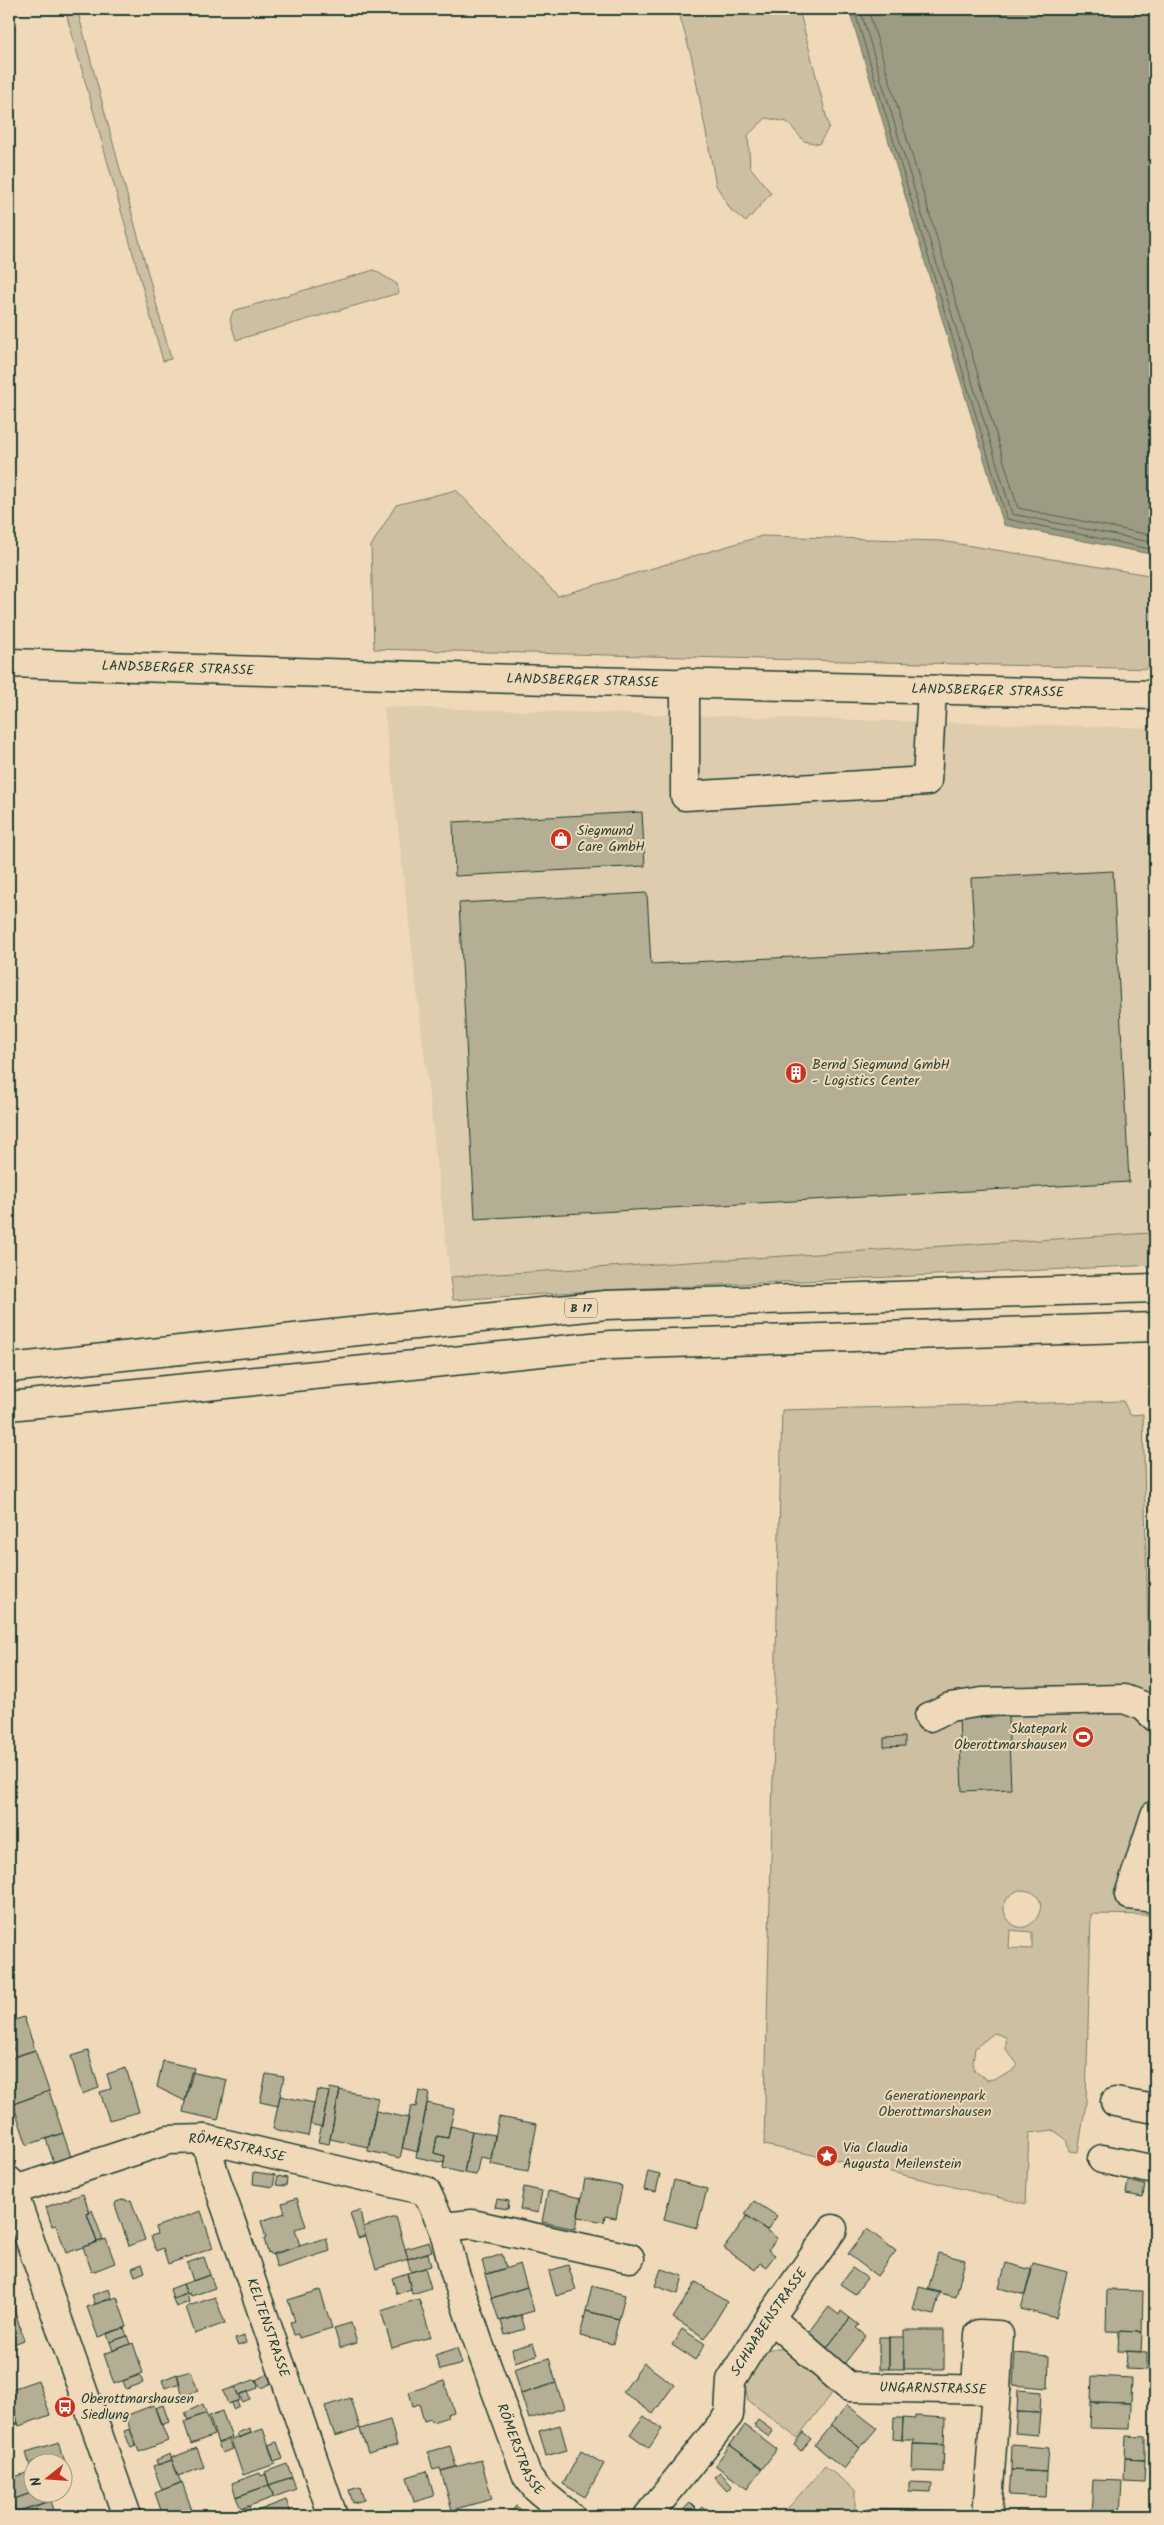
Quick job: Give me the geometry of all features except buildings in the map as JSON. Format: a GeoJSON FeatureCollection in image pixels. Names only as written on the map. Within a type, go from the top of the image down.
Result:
{"type":"FeatureCollection","features":[{"type":"Feature","properties":{"kind":"main road","name":"LANDSBERGER STRASSE"},"geometry":{"type":"LineString","coordinates":[[9,663],[1155,695]]}},
{"type":"Feature","properties":{"kind":"main road"},"geometry":{"type":"LineString","coordinates":[[685,682],[685,796],[927,781],[932,690]]}},
{"type":"Feature","properties":{"kind":"main road","name":"B 17"},"geometry":{"type":"LineString","coordinates":[[9,1368],[606,1305],[1155,1288]]}},
{"type":"Feature","properties":{"kind":"main road"},"geometry":{"type":"LineString","coordinates":[[9,1406],[611,1345],[1155,1328]]}},
{"type":"Feature","properties":{"kind":"main road"},"geometry":{"type":"LineString","coordinates":[[929,1717],[950,1707],[982,1702],[1124,1699],[1143,1706],[1155,1717]]}},
{"type":"Feature","properties":{"kind":"main road"},"geometry":{"type":"LineString","coordinates":[[1137,1902],[1155,1815]]}},
{"type":"Feature","properties":{"kind":"main road"},"geometry":{"type":"LineString","coordinates":[[1115,2102],[1155,2109]]}},
{"type":"Feature","properties":{"kind":"main road","name":"RÖMERSTRASSE"},"geometry":{"type":"LineString","coordinates":[[11,2186],[168,2140],[205,2139],[426,2191],[444,2227],[454,2270],[527,2476],[537,2489],[570,2516]]}},
{"type":"Feature","properties":{"kind":"main road","name":"KELTENSTRASSE"},"geometry":{"type":"LineString","coordinates":[[205,2139],[214,2173],[333,2516]]}},
{"type":"Feature","properties":{"kind":"main road"},"geometry":{"type":"LineString","coordinates":[[1102,2159],[1155,2170]]}},
{"type":"Feature","properties":{"kind":"main road"},"geometry":{"type":"LineString","coordinates":[[11,2186],[127,2516]]}},
{"type":"Feature","properties":{"kind":"main road"},"geometry":{"type":"LineString","coordinates":[[444,2227],[472,2224],[630,2258]]}},
{"type":"Feature","properties":{"kind":"main road","name":"SCHWABENSTRASSE"},"geometry":{"type":"LineString","coordinates":[[648,2516],[728,2415],[731,2380],[770,2318],[833,2229]]}},
{"type":"Feature","properties":{"kind":"main road","name":"UNGARNSTRASSE"},"geometry":{"type":"LineString","coordinates":[[770,2318],[849,2387],[986,2389],[987,2516]]}},
{"type":"Feature","properties":{"kind":"shaded area"},"geometry":{"type":"Polygon","coordinates":[[[384,707],[1155,728],[1155,1192],[1152,1233],[450,1277],[384,707]]]}},
{"type":"Feature","properties":{"kind":"green space"},"geometry":{"type":"Polygon","coordinates":[[[65,9],[77,9],[171,359],[163,361],[65,9]]]}},
{"type":"Feature","properties":{"kind":"green space"},"geometry":{"type":"Polygon","coordinates":[[[678,9],[799,9],[829,127],[819,144],[804,141],[787,122],[766,118],[748,135],[750,167],[771,193],[746,222],[731,210],[716,185],[692,59],[678,9]]]}},
{"type":"Feature","properties":{"kind":"green space"},"geometry":{"type":"Polygon","coordinates":[[[374,270],[397,284],[399,293],[236,340],[230,320],[233,311],[374,270]]]}},
{"type":"Feature","properties":{"kind":"green space"},"geometry":{"type":"Polygon","coordinates":[[[456,490],[558,596],[762,536],[941,541],[1155,576],[1155,669],[374,649],[371,546],[396,505],[456,490]]]}},
{"type":"Feature","properties":{"kind":"green space"},"geometry":{"type":"Polygon","coordinates":[[[1155,1192],[1155,1265],[605,1290],[453,1300],[450,1277],[1151,1233],[1155,1192]]]}},
{"type":"Feature","properties":{"kind":"green space","name":"Generationenpark Oberottmarshausen"},"geometry":{"type":"Polygon","coordinates":[[[1123,1401],[1130,1415],[1143,1414],[1149,1680],[1155,1680],[1155,1915],[1091,1914],[1086,2103],[1078,2152],[1069,2151],[1066,2139],[1053,2130],[1029,2133],[1026,2204],[853,2163],[764,2145],[782,1410],[1123,1401]],[[1019,1890],[1008,1897],[1004,1909],[1007,1918],[1015,1926],[1024,1927],[1032,1923],[1038,1916],[1041,1907],[1039,1899],[1032,1893],[1019,1890]],[[1010,1930],[1009,1948],[1032,1949],[1032,1932],[1010,1930]],[[994,2033],[975,2048],[973,2063],[975,2071],[987,2080],[1004,2076],[1018,2065],[1006,2049],[1006,2037],[994,2033]]]}},
{"type":"Feature","properties":{"kind":"green space"},"geometry":{"type":"Polygon","coordinates":[[[767,2349],[787,2349],[837,2387],[797,2438],[748,2400],[744,2380],[767,2349]]]}},
{"type":"Feature","properties":{"kind":"green space"},"geometry":{"type":"Polygon","coordinates":[[[825,2466],[855,2490],[855,2516],[781,2516],[825,2466]]]}},
{"type":"Feature","properties":{"kind":"water"},"geometry":{"type":"Polygon","coordinates":[[[849,9],[1155,9],[1155,555],[1004,525],[849,9]]]}},
{"type":"Feature","properties":{"kind":"place","name":"Siegmund Care GmbH"},"geometry":{"type":"Point","coordinates":[561,839]}},
{"type":"Feature","properties":{"kind":"place","name":"Bernd Siegmund GmbH - Logistics Center"},"geometry":{"type":"Point","coordinates":[796,1073]}},
{"type":"Feature","properties":{"kind":"place","name":"Skatepark Oberottmarshausen"},"geometry":{"type":"Point","coordinates":[1083,1737]}},
{"type":"Feature","properties":{"kind":"place","name":"Via Claudia Augusta Meilenstein"},"geometry":{"type":"Point","coordinates":[827,2156]}},
{"type":"Feature","properties":{"kind":"place","name":"Oberottmarshausen Siedlung"},"geometry":{"type":"Point","coordinates":[65,2407]}}]}
